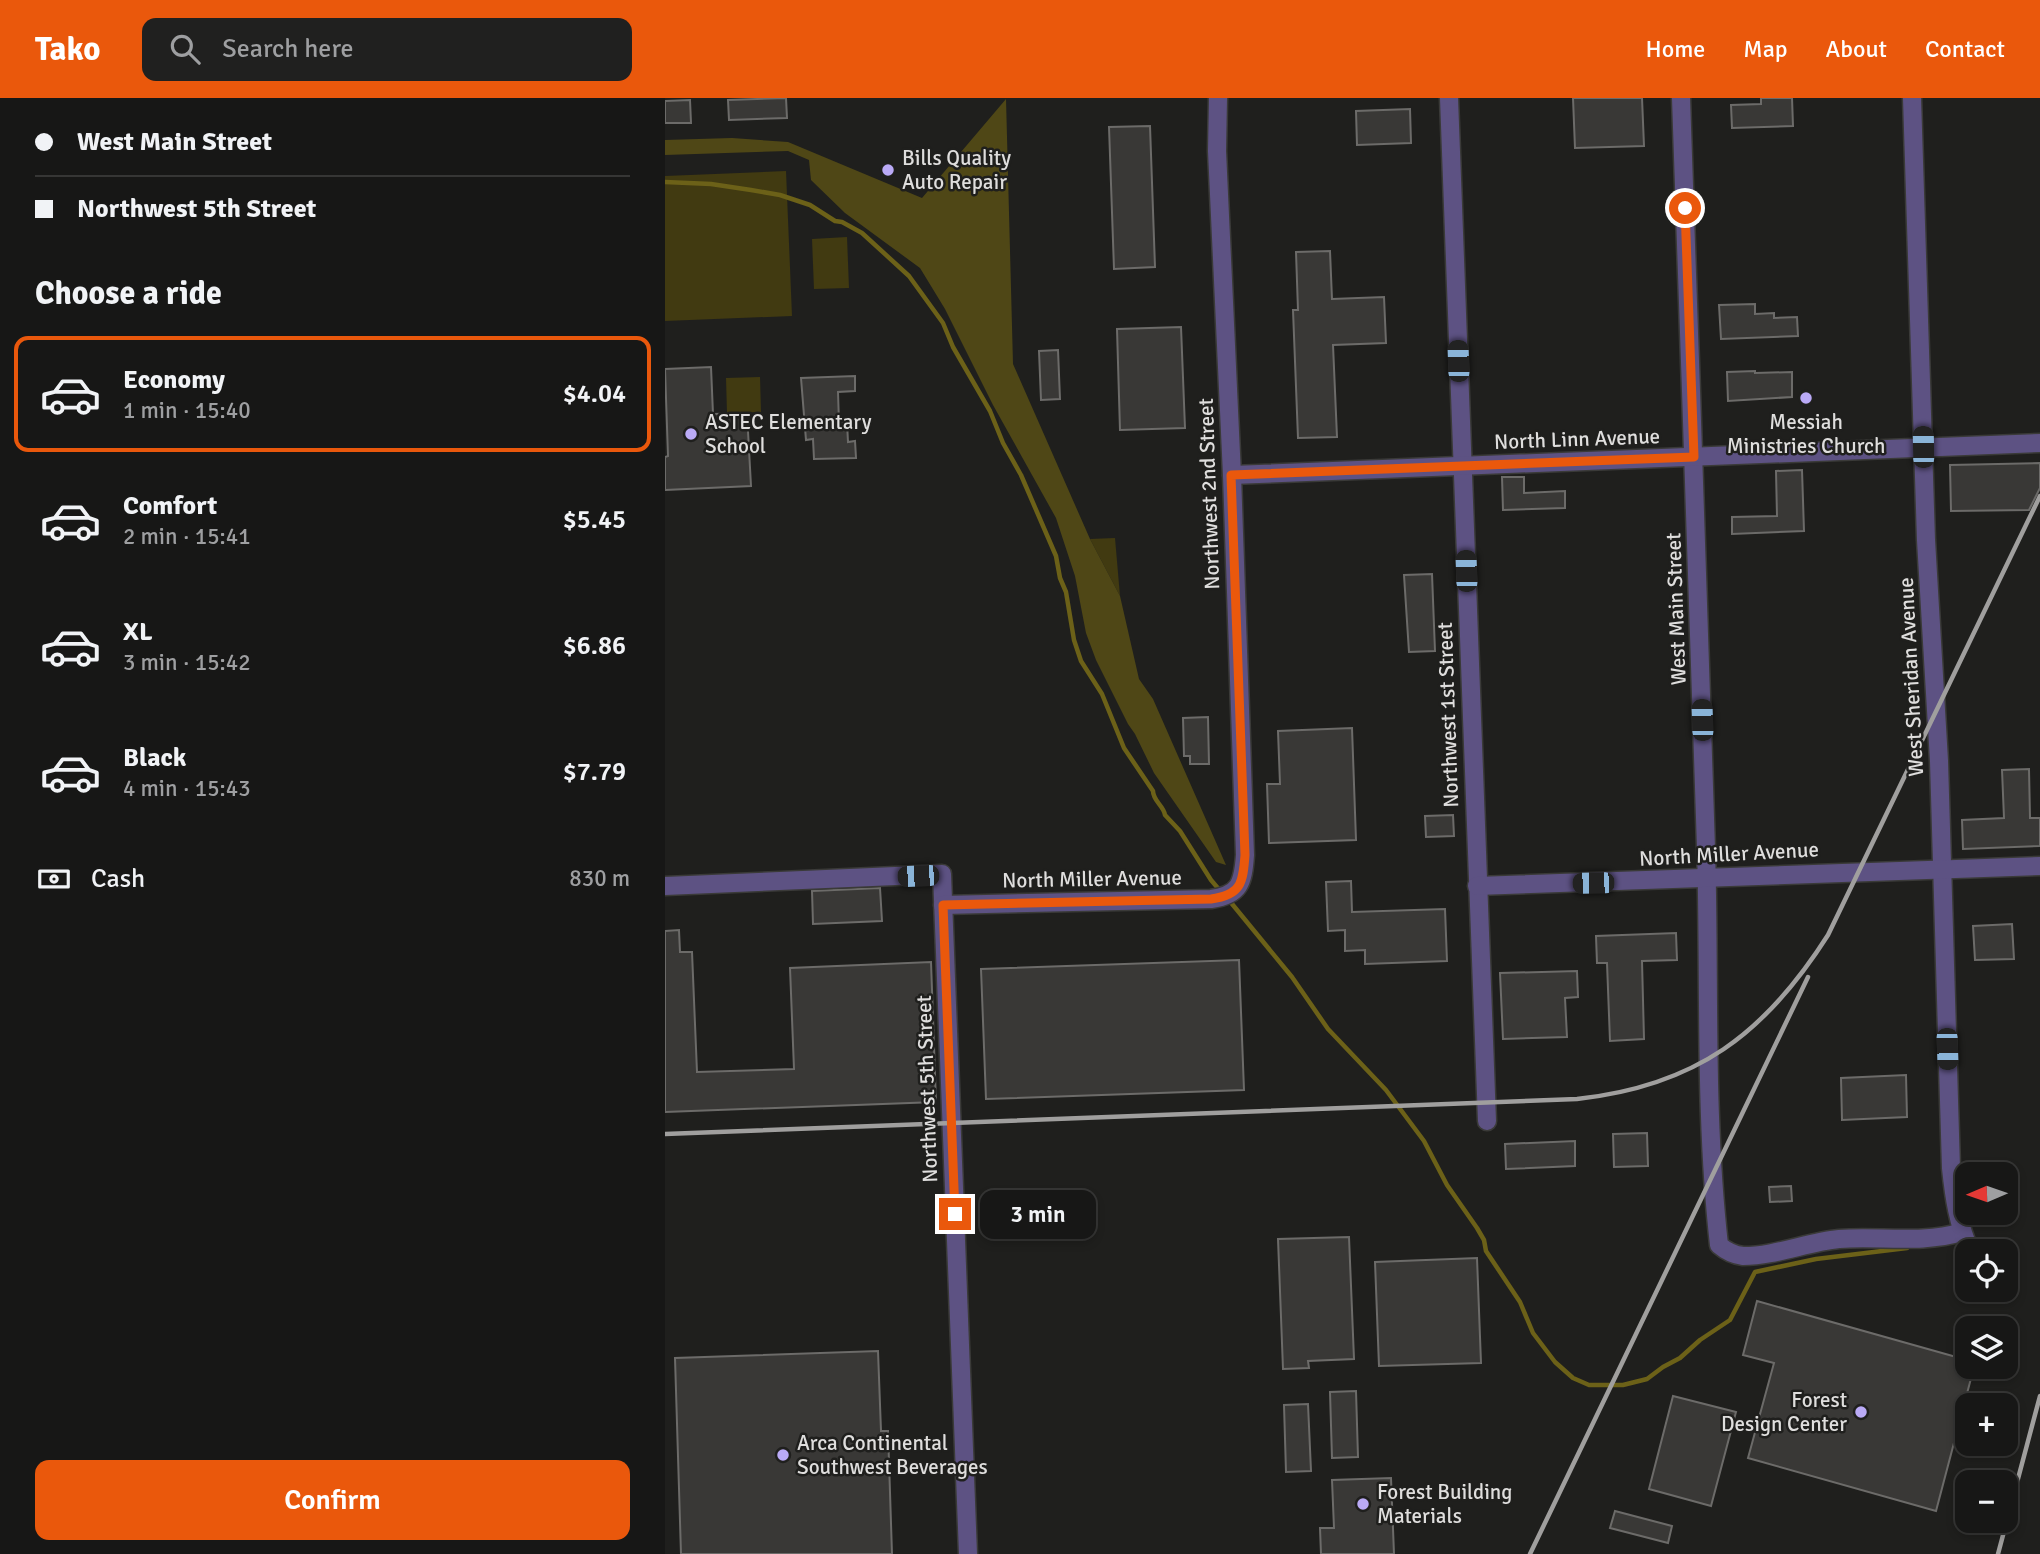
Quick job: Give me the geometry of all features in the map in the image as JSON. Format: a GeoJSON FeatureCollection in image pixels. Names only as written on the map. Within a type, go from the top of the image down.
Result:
{"type":"FeatureCollection","features":[{"type":"Feature","properties":{"kind":"street","name":"Northwest 2nd Street"},"geometry":{"type":"LineString","coordinates":[[1218,98],[1217,151],[1245,855],[1242,880],[1235,890]]}},
{"type":"Feature","properties":{"kind":"street","name":"Northwest 1st Street"},"geometry":{"type":"LineString","coordinates":[[1449,98],[1486,1121]]}},
{"type":"Feature","properties":{"kind":"street","name":"West Main Street"},"geometry":{"type":"LineString","coordinates":[[1681,98],[1707,878],[1709,1130],[1719,1245],[1739,1256],[1836,1239],[1941,1238],[1962,1232]]}},
{"type":"Feature","properties":{"kind":"street","name":"West Sheridan Avenue"},"geometry":{"type":"LineString","coordinates":[[1912,98],[1932,672],[1939,761],[1951,1168],[1954,1201],[1965,1239]]}},
{"type":"Feature","properties":{"kind":"street","name":"North Linn Avenue"},"geometry":{"type":"LineString","coordinates":[[1231,475],[2040,443]]}},
{"type":"Feature","properties":{"kind":"street","name":"North Miller Avenue"},"geometry":{"type":"LineString","coordinates":[[1477,886],[2040,866]]}},
{"type":"Feature","properties":{"kind":"street","name":"Northwest 5th Street"},"geometry":{"type":"LineString","coordinates":[[665,886],[942,874],[968,1554]]}},
{"type":"Feature","properties":{"kind":"street","name":"North Miller Avenue"},"geometry":{"type":"LineString","coordinates":[[943,905],[1211,899],[1235,890]]}},
{"type":"Feature","properties":{"kind":"shaded area"},"geometry":{"type":"Polygon","coordinates":[[[1006,99],[1013,364],[1090,539],[1120,596],[1139,679],[1153,699],[1226,865],[1216,862],[1154,773],[1128,724],[1096,660],[1086,633],[1075,576],[1056,518],[993,405],[945,309],[920,268],[845,213],[811,180],[809,160],[788,151],[665,155],[665,140],[732,138],[788,142],[922,198],[1006,99]]]}},
{"type":"Feature","properties":{"kind":"shaded area"},"geometry":{"type":"Polygon","coordinates":[[[786,171],[792,316],[665,321],[665,176],[786,171]]]}},
{"type":"Feature","properties":{"kind":"shaded area"},"geometry":{"type":"Polygon","coordinates":[[[847,237],[849,288],[814,289],[812,239],[847,237]]]}},
{"type":"Feature","properties":{"kind":"shaded area"},"geometry":{"type":"Polygon","coordinates":[[[760,377],[761,412],[727,413],[726,378],[760,377]]]}},
{"type":"Feature","properties":{"kind":"shaded area"},"geometry":{"type":"Polygon","coordinates":[[[1115,538],[1120,596],[1090,539],[1115,538]]]}},
{"type":"Feature","properties":{"kind":"building"},"geometry":{"type":"Polygon","coordinates":[[[786,98],[787,118],[729,120],[728,100],[786,98]]]}},
{"type":"Feature","properties":{"kind":"building"},"geometry":{"type":"Polygon","coordinates":[[[1573,98],[1642,98],[1644,146],[1575,148],[1573,98]]]}},
{"type":"Feature","properties":{"kind":"building"},"geometry":{"type":"Polygon","coordinates":[[[1761,98],[1792,98],[1793,126],[1732,128],[1731,105],[1761,104],[1761,98]]]}},
{"type":"Feature","properties":{"kind":"building"},"geometry":{"type":"Polygon","coordinates":[[[690,100],[691,123],[665,123],[665,101],[690,100]]]}},
{"type":"Feature","properties":{"kind":"building"},"geometry":{"type":"Polygon","coordinates":[[[1410,109],[1411,143],[1357,145],[1356,111],[1410,109]]]}},
{"type":"Feature","properties":{"kind":"building"},"geometry":{"type":"Polygon","coordinates":[[[1150,126],[1155,267],[1114,269],[1109,127],[1150,126]]]}},
{"type":"Feature","properties":{"kind":"building"},"geometry":{"type":"Polygon","coordinates":[[[1330,251],[1332,299],[1384,297],[1386,343],[1333,345],[1337,437],[1298,438],[1293,310],[1298,310],[1296,252],[1330,251]]]}},
{"type":"Feature","properties":{"kind":"building"},"geometry":{"type":"Polygon","coordinates":[[[1755,304],[1755,314],[1774,313],[1774,318],[1797,317],[1798,336],[1721,339],[1719,305],[1755,304]]]}},
{"type":"Feature","properties":{"kind":"building"},"geometry":{"type":"Polygon","coordinates":[[[1181,327],[1185,428],[1120,430],[1117,329],[1181,327]]]}},
{"type":"Feature","properties":{"kind":"building"},"geometry":{"type":"Polygon","coordinates":[[[1058,350],[1060,399],[1041,400],[1039,351],[1058,350]]]}},
{"type":"Feature","properties":{"kind":"building","name":"ASTEC Elementary School"},"geometry":{"type":"Polygon","coordinates":[[[711,367],[713,414],[747,413],[751,486],[665,490],[665,457],[668,456],[665,369],[711,367]]]}},
{"type":"Feature","properties":{"kind":"building"},"geometry":{"type":"Polygon","coordinates":[[[1727,372],[1792,372],[1792,397],[1728,401],[1727,372]]]}},
{"type":"Feature","properties":{"kind":"building"},"geometry":{"type":"Polygon","coordinates":[[[855,376],[855,391],[838,392],[839,423],[847,422],[848,442],[855,441],[856,458],[814,459],[813,439],[806,440],[801,378],[855,376]]]}},
{"type":"Feature","properties":{"kind":"building"},"geometry":{"type":"Polygon","coordinates":[[[2040,463],[2040,488],[2029,510],[1951,511],[1950,465],[2040,463]]]}},
{"type":"Feature","properties":{"kind":"building"},"geometry":{"type":"Polygon","coordinates":[[[1802,470],[1804,531],[1732,534],[1732,517],[1777,516],[1776,471],[1802,470]]]}},
{"type":"Feature","properties":{"kind":"building"},"geometry":{"type":"Polygon","coordinates":[[[1502,477],[1524,477],[1524,493],[1565,491],[1565,508],[1503,510],[1502,477]]]}},
{"type":"Feature","properties":{"kind":"building"},"geometry":{"type":"Polygon","coordinates":[[[1432,574],[1435,651],[1409,652],[1404,575],[1432,574]]]}},
{"type":"Feature","properties":{"kind":"building"},"geometry":{"type":"Polygon","coordinates":[[[1208,717],[1209,764],[1190,764],[1190,756],[1184,756],[1183,718],[1208,717]]]}},
{"type":"Feature","properties":{"kind":"building"},"geometry":{"type":"Polygon","coordinates":[[[1352,728],[1356,840],[1269,843],[1267,784],[1280,784],[1278,731],[1352,728]]]}},
{"type":"Feature","properties":{"kind":"building"},"geometry":{"type":"Polygon","coordinates":[[[2029,769],[2030,818],[2040,818],[2040,846],[1963,849],[1962,820],[2004,818],[2002,770],[2029,769]]]}},
{"type":"Feature","properties":{"kind":"building"},"geometry":{"type":"Polygon","coordinates":[[[1453,815],[1454,836],[1426,837],[1425,816],[1453,815]]]}},
{"type":"Feature","properties":{"kind":"building"},"geometry":{"type":"Polygon","coordinates":[[[1351,881],[1352,912],[1445,909],[1447,961],[1365,964],[1365,950],[1345,951],[1345,930],[1328,931],[1326,882],[1351,881]]]}},
{"type":"Feature","properties":{"kind":"building"},"geometry":{"type":"Polygon","coordinates":[[[880,888],[882,921],[813,924],[812,891],[880,888]]]}},
{"type":"Feature","properties":{"kind":"building"},"geometry":{"type":"Polygon","coordinates":[[[2012,924],[2014,959],[1975,960],[1973,926],[2012,924]]]}},
{"type":"Feature","properties":{"kind":"building"},"geometry":{"type":"Polygon","coordinates":[[[679,930],[680,952],[692,952],[697,1072],[794,1069],[790,968],[931,962],[936,1102],[665,1112],[665,931],[679,930]]]}},
{"type":"Feature","properties":{"kind":"building"},"geometry":{"type":"Polygon","coordinates":[[[1676,933],[1677,960],[1642,961],[1644,1039],[1610,1041],[1607,963],[1597,963],[1596,936],[1676,933]]]}},
{"type":"Feature","properties":{"kind":"building"},"geometry":{"type":"Polygon","coordinates":[[[1239,960],[1244,1090],[986,1099],[981,969],[1239,960]]]}},
{"type":"Feature","properties":{"kind":"building"},"geometry":{"type":"Polygon","coordinates":[[[1577,971],[1578,997],[1565,998],[1567,1037],[1503,1039],[1500,973],[1577,971]]]}},
{"type":"Feature","properties":{"kind":"building"},"geometry":{"type":"Polygon","coordinates":[[[1906,1075],[1907,1117],[1842,1120],[1841,1078],[1906,1075]]]}},
{"type":"Feature","properties":{"kind":"building"},"geometry":{"type":"Polygon","coordinates":[[[1647,1133],[1648,1166],[1614,1167],[1613,1134],[1647,1133]]]}},
{"type":"Feature","properties":{"kind":"building"},"geometry":{"type":"Polygon","coordinates":[[[1575,1141],[1575,1166],[1506,1169],[1505,1144],[1575,1141]]]}},
{"type":"Feature","properties":{"kind":"building"},"geometry":{"type":"Polygon","coordinates":[[[1791,1186],[1792,1201],[1770,1202],[1769,1187],[1791,1186]]]}},
{"type":"Feature","properties":{"kind":"building"},"geometry":{"type":"Polygon","coordinates":[[[1349,1237],[1354,1359],[1308,1361],[1309,1368],[1283,1369],[1278,1239],[1349,1237]]]}},
{"type":"Feature","properties":{"kind":"building"},"geometry":{"type":"Polygon","coordinates":[[[1477,1258],[1481,1363],[1379,1366],[1375,1262],[1477,1258]]]}},
{"type":"Feature","properties":{"kind":"building","name":"Forest Design Center"},"geometry":{"type":"Polygon","coordinates":[[[1757,1301],[1955,1357],[1955,1379],[1971,1379],[1967,1393],[1955,1393],[1955,1439],[1936,1511],[1748,1458],[1774,1363],[1743,1355],[1757,1301]]]}},
{"type":"Feature","properties":{"kind":"building","name":"Arca Continental Southwest Beverages"},"geometry":{"type":"Polygon","coordinates":[[[878,1351],[881,1431],[888,1431],[892,1554],[681,1554],[675,1358],[878,1351]]]}},
{"type":"Feature","properties":{"kind":"building"},"geometry":{"type":"Polygon","coordinates":[[[1356,1391],[1358,1457],[1332,1458],[1330,1392],[1356,1391]]]}},
{"type":"Feature","properties":{"kind":"building"},"geometry":{"type":"Polygon","coordinates":[[[1673,1396],[1736,1412],[1711,1506],[1649,1489],[1673,1396]]]}},
{"type":"Feature","properties":{"kind":"building"},"geometry":{"type":"Polygon","coordinates":[[[1308,1404],[1311,1471],[1286,1472],[1284,1405],[1308,1404]]]}},
{"type":"Feature","properties":{"kind":"building","name":"Forest Building Materials"},"geometry":{"type":"Polygon","coordinates":[[[1391,1478],[1394,1554],[1321,1554],[1320,1528],[1334,1528],[1332,1480],[1391,1478]]]}},
{"type":"Feature","properties":{"kind":"building"},"geometry":{"type":"Polygon","coordinates":[[[1615,1511],[1672,1526],[1668,1543],[1610,1528],[1615,1511]]]}},
{"type":"Feature","properties":{"kind":"waterway"},"geometry":{"type":"LineString","coordinates":[[665,182],[711,184],[751,190],[780,195],[810,205],[835,221],[862,233],[909,276],[943,323],[1021,475],[1056,556],[1081,661],[1102,694],[1124,748],[1153,791],[1165,815],[1180,831],[1222,893]]}},
{"type":"Feature","properties":{"kind":"waterway"},"geometry":{"type":"LineString","coordinates":[[1228,899],[1292,977],[1328,1029],[1386,1090],[1424,1141],[1447,1185],[1484,1240],[1486,1251],[1520,1302],[1533,1333],[1555,1362],[1573,1378],[1589,1385],[1623,1385],[1647,1379],[1730,1320],[1755,1272],[1816,1259],[1907,1248]]}},
{"type":"Feature","properties":{"kind":"railway"},"geometry":{"type":"LineString","coordinates":[[665,1134],[1577,1099],[1658,1082],[1692,1067],[1723,1049],[1752,1027],[1779,1001],[1828,935],[2040,496]]}},
{"type":"Feature","properties":{"kind":"railway"},"geometry":{"type":"LineString","coordinates":[[1530,1554],[1808,977]]}},
{"type":"Feature","properties":{"kind":"railway"},"geometry":{"type":"LineString","coordinates":[[1998,1554],[2040,1396]]}},
{"type":"Feature","properties":{"kind":"place","name":"Bills Quality Auto Repair"},"geometry":{"type":"Point","coordinates":[888,170]}},
{"type":"Feature","properties":{"kind":"place","name":"Messiah Ministries Church"},"geometry":{"type":"Point","coordinates":[1806,398]}},
{"type":"Feature","properties":{"kind":"place","name":"ASTEC Elementary School"},"geometry":{"type":"Point","coordinates":[691,434]}},
{"type":"Feature","properties":{"kind":"place","name":"Forest Design Center"},"geometry":{"type":"Point","coordinates":[1861,1412]}},
{"type":"Feature","properties":{"kind":"place","name":"Arca Continental Southwest Beverages"},"geometry":{"type":"Point","coordinates":[783,1455]}},
{"type":"Feature","properties":{"kind":"place","name":"Forest Building Materials"},"geometry":{"type":"Point","coordinates":[1363,1504]}},
{"type":"Feature","properties":{"kind":"route"},"geometry":{"type":"LineString","coordinates":[[955,1214],[943,905],[1211,899],[1230,895],[1242,880],[1245,855],[1231,475],[1694,457],[1685,208]]}}]}
